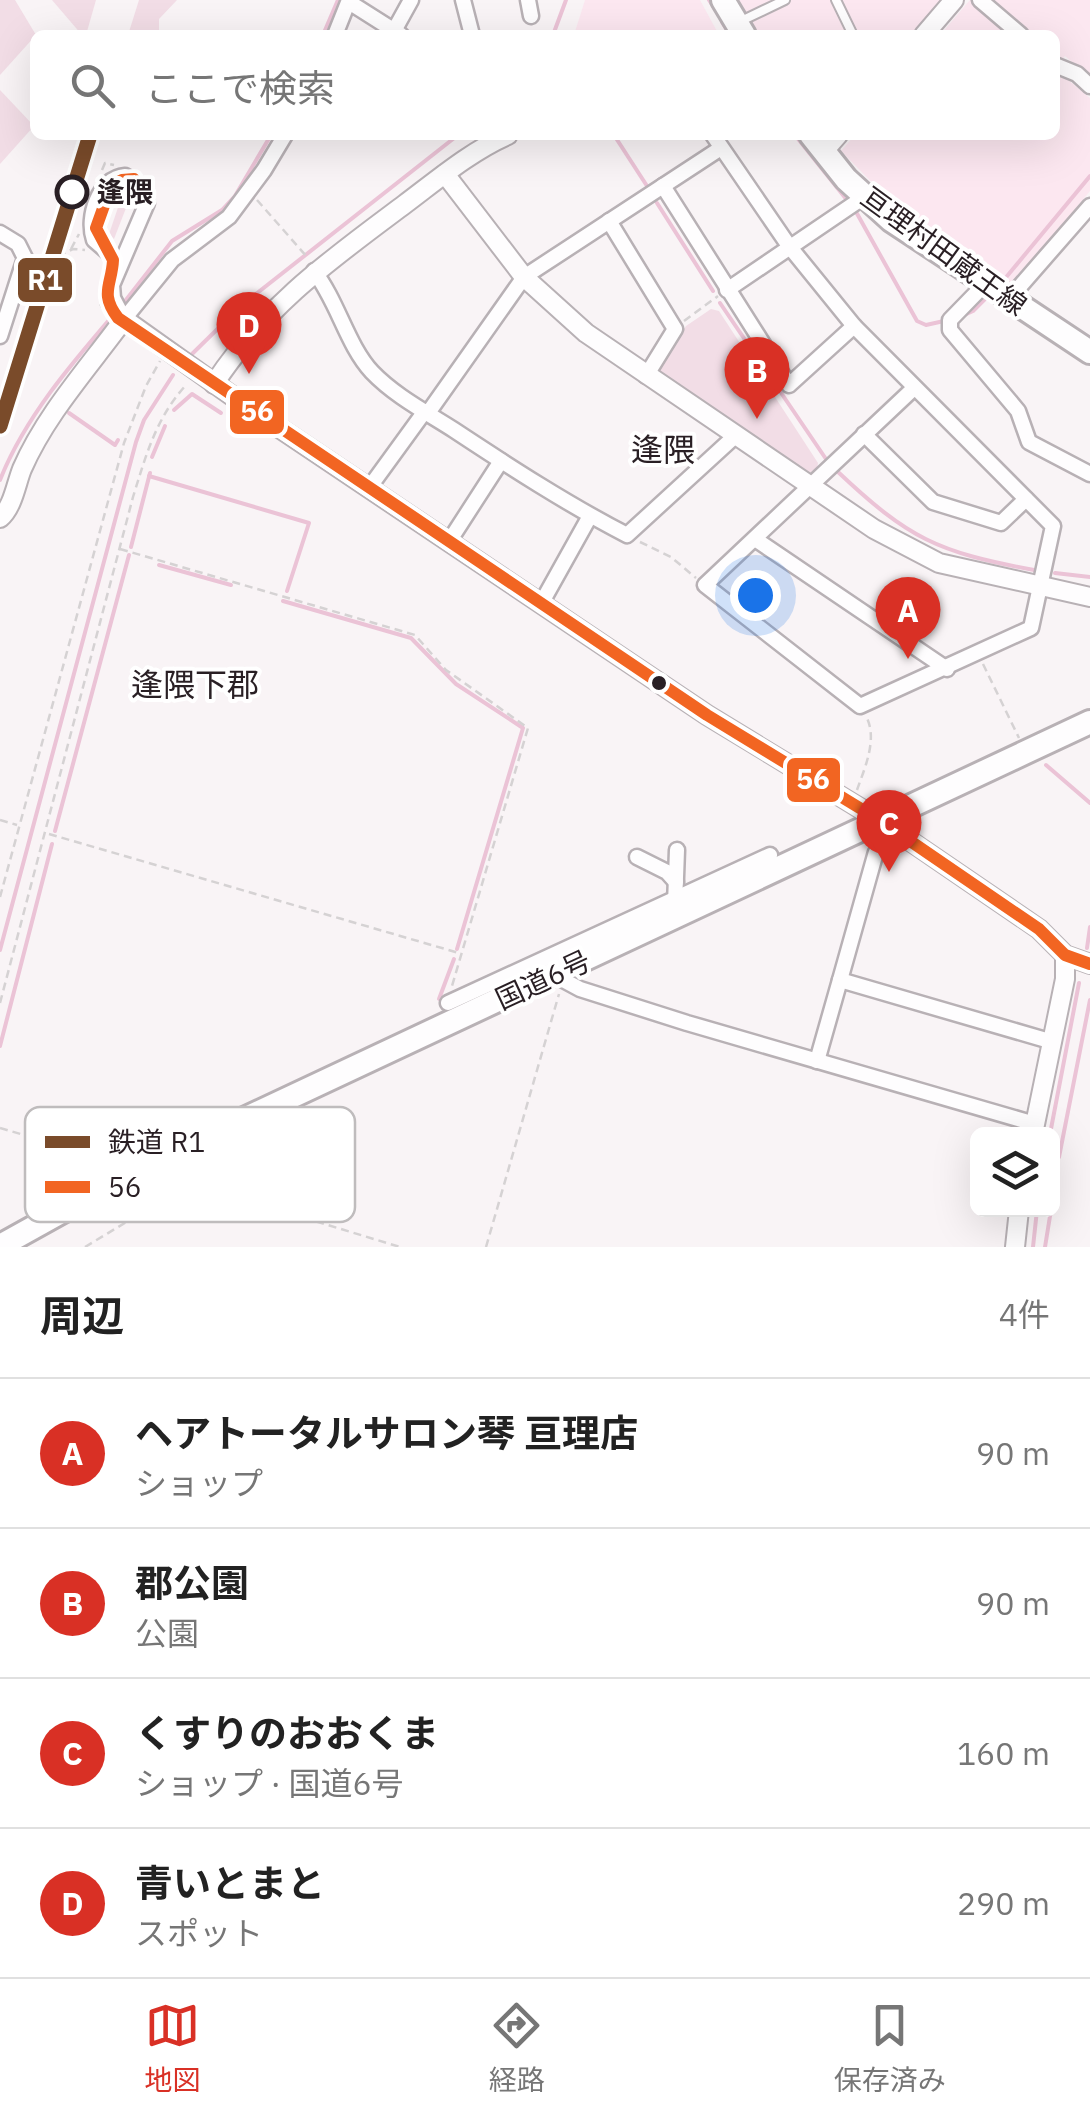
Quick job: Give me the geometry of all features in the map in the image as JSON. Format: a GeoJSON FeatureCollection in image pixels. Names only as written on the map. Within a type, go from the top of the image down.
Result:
{"type":"FeatureCollection","features":[{"type":"Feature","properties":{"kind":"main road"},"geometry":{"type":"LineString","coordinates":[[723,0],[740,29]]}},
{"type":"Feature","properties":{"kind":"main road","name":"亘理村田蔵王線"},"geometry":{"type":"LineString","coordinates":[[824,140],[864,197],[908,233],[1090,352]]}},
{"type":"Feature","properties":{"kind":"main road","name":"国道6号"},"geometry":{"type":"LineString","coordinates":[[275,1107],[560,978],[675,908],[880,821],[1090,722]]}},
{"type":"Feature","properties":{"kind":"main road","name":"国道6号"},"geometry":{"type":"LineString","coordinates":[[0,1246],[43,1222]]}},
{"type":"Feature","properties":{"kind":"street"},"geometry":{"type":"LineString","coordinates":[[399,30],[412,0]]}},
{"type":"Feature","properties":{"kind":"street"},"geometry":{"type":"LineString","coordinates":[[463,0],[471,30]]}},
{"type":"Feature","properties":{"kind":"street"},"geometry":{"type":"LineString","coordinates":[[528,0],[531,16]]}},
{"type":"Feature","properties":{"kind":"street"},"geometry":{"type":"LineString","coordinates":[[928,30],[954,0]]}},
{"type":"Feature","properties":{"kind":"street"},"geometry":{"type":"LineString","coordinates":[[980,0],[1015,30]]}},
{"type":"Feature","properties":{"kind":"street"},"geometry":{"type":"LineString","coordinates":[[338,30],[349,1],[395,30]]}},
{"type":"Feature","properties":{"kind":"street"},"geometry":{"type":"LineString","coordinates":[[1060,67],[1077,74],[1090,86]]}},
{"type":"Feature","properties":{"kind":"street"},"geometry":{"type":"LineString","coordinates":[[0,518],[8,511],[16,484],[42,430],[116,314],[172,260],[229,217],[250,192],[282,140]]}},
{"type":"Feature","properties":{"kind":"street"},"geometry":{"type":"LineString","coordinates":[[214,384],[254,330],[313,267],[500,140]]}},
{"type":"Feature","properties":{"kind":"street"},"geometry":{"type":"LineString","coordinates":[[369,488],[524,277],[662,186],[717,142],[790,246],[854,326],[912,389],[1053,526],[1032,628],[860,706],[705,585],[912,389]]}},
{"type":"Feature","properties":{"kind":"street"},"geometry":{"type":"LineString","coordinates":[[116,314],[112,285],[146,208],[146,193],[130,174],[108,180],[92,218],[94,240],[109,253],[114,264],[106,288],[116,314],[167,352],[191,378],[214,384],[707,714],[880,821],[1039,929],[1066,955],[1090,964]]}},
{"type":"Feature","properties":{"kind":"street"},"geometry":{"type":"LineString","coordinates":[[445,174],[524,277],[586,333],[874,530],[939,563],[1090,597]]}},
{"type":"Feature","properties":{"kind":"street"},"geometry":{"type":"LineString","coordinates":[[662,186],[789,385],[854,326]]}},
{"type":"Feature","properties":{"kind":"street"},"geometry":{"type":"LineString","coordinates":[[727,290],[864,197]]}},
{"type":"Feature","properties":{"kind":"street"},"geometry":{"type":"LineString","coordinates":[[1008,300],[1090,206]]}},
{"type":"Feature","properties":{"kind":"street"},"geometry":{"type":"LineString","coordinates":[[609,221],[675,329],[646,376]]}},
{"type":"Feature","properties":{"kind":"street"},"geometry":{"type":"LineString","coordinates":[[0,234],[18,244],[25,258],[0,336]]}},
{"type":"Feature","properties":{"kind":"street"},"geometry":{"type":"LineString","coordinates":[[313,267],[362,359],[373,372],[501,461],[626,535],[734,437]]}},
{"type":"Feature","properties":{"kind":"street"},"geometry":{"type":"LineString","coordinates":[[985,284],[950,320],[950,330],[1018,411],[1029,442],[1090,474]]}},
{"type":"Feature","properties":{"kind":"street"},"geometry":{"type":"LineString","coordinates":[[864,434],[933,502],[1001,523],[1026,499]]}},
{"type":"Feature","properties":{"kind":"street"},"geometry":{"type":"LineString","coordinates":[[450,540],[501,461]]}},
{"type":"Feature","properties":{"kind":"street"},"geometry":{"type":"LineString","coordinates":[[542,602],[590,516]]}},
{"type":"Feature","properties":{"kind":"street"},"geometry":{"type":"LineString","coordinates":[[755,539],[946,670]]}},
{"type":"Feature","properties":{"kind":"street"},"geometry":{"type":"LineString","coordinates":[[675,908],[677,850]]}},
{"type":"Feature","properties":{"kind":"street"},"geometry":{"type":"LineString","coordinates":[[817,1061],[876,852]]}},
{"type":"Feature","properties":{"kind":"street"},"geometry":{"type":"LineString","coordinates":[[448,1004],[675,908],[770,855]]}},
{"type":"Feature","properties":{"kind":"street"},"geometry":{"type":"LineString","coordinates":[[637,858],[667,872],[676,882]]}},
{"type":"Feature","properties":{"kind":"street"},"geometry":{"type":"LineString","coordinates":[[1034,1127],[1065,980],[1066,955]]}},
{"type":"Feature","properties":{"kind":"street"},"geometry":{"type":"LineString","coordinates":[[560,978],[1028,1127]]}},
{"type":"Feature","properties":{"kind":"street"},"geometry":{"type":"LineString","coordinates":[[840,980],[1052,1042]]}},
{"type":"Feature","properties":{"kind":"street"},"geometry":{"type":"LineString","coordinates":[[1014,1247],[1018,1217]]}},
{"type":"Feature","properties":{"kind":"lane"},"geometry":{"type":"LineString","coordinates":[[836,0],[851,30]]}},
{"type":"Feature","properties":{"kind":"lane"},"geometry":{"type":"LineString","coordinates":[[740,29],[778,2]]}},
{"type":"Feature","properties":{"kind":"path"},"geometry":{"type":"LineString","coordinates":[[98,182],[105,163],[130,174]]}},
{"type":"Feature","properties":{"kind":"path"},"geometry":{"type":"LineString","coordinates":[[250,192],[313,267]]}},
{"type":"Feature","properties":{"kind":"path"},"geometry":{"type":"LineString","coordinates":[[70,250],[82,226]]}},
{"type":"Feature","properties":{"kind":"path"},"geometry":{"type":"LineString","coordinates":[[58,256],[70,250],[93,252]]}},
{"type":"Feature","properties":{"kind":"path"},"geometry":{"type":"LineString","coordinates":[[35,285],[32,298],[42,302],[55,264]]}},
{"type":"Feature","properties":{"kind":"path"},"geometry":{"type":"LineString","coordinates":[[675,329],[727,290]]}},
{"type":"Feature","properties":{"kind":"path"},"geometry":{"type":"LineString","coordinates":[[99,294],[116,314]]}},
{"type":"Feature","properties":{"kind":"path"},"geometry":{"type":"LineString","coordinates":[[0,898],[124,442],[146,386],[167,352]]}},
{"type":"Feature","properties":{"kind":"path"},"geometry":{"type":"LineString","coordinates":[[0,1003],[152,434],[166,406],[191,378]]}},
{"type":"Feature","properties":{"kind":"path"},"geometry":{"type":"LineString","coordinates":[[626,535],[671,557],[705,585]]}},
{"type":"Feature","properties":{"kind":"path"},"geometry":{"type":"LineString","coordinates":[[120,549],[415,634],[446,670],[528,728],[448,1004]]}},
{"type":"Feature","properties":{"kind":"path"},"geometry":{"type":"LineString","coordinates":[[978,654],[1019,740]]}},
{"type":"Feature","properties":{"kind":"path"},"geometry":{"type":"LineString","coordinates":[[855,797],[869,757],[871,726],[860,706]]}},
{"type":"Feature","properties":{"kind":"path"},"geometry":{"type":"LineString","coordinates":[[0,820],[19,825]]}},
{"type":"Feature","properties":{"kind":"path"},"geometry":{"type":"LineString","coordinates":[[46,833],[460,953]]}},
{"type":"Feature","properties":{"kind":"path"},"geometry":{"type":"LineString","coordinates":[[486,1247],[560,978]]}},
{"type":"Feature","properties":{"kind":"path"},"geometry":{"type":"LineString","coordinates":[[0,1128],[25,1135]]}},
{"type":"Feature","properties":{"kind":"path"},"geometry":{"type":"LineString","coordinates":[[85,1247],[127,1222]]}},
{"type":"Feature","properties":{"kind":"path"},"geometry":{"type":"LineString","coordinates":[[317,1222],[400,1247]]}},
{"type":"Feature","properties":{"kind":"shaded area"},"geometry":{"type":"Polygon","coordinates":[[[0,0],[15,0],[33,30],[30,42],[0,75],[0,0]]]}},
{"type":"Feature","properties":{"kind":"shaded area"},"geometry":{"type":"Polygon","coordinates":[[[52,0],[96,0],[87,30],[78,30],[52,0]]]}},
{"type":"Feature","properties":{"kind":"shaded area"},"geometry":{"type":"Polygon","coordinates":[[[139,0],[177,0],[159,19],[159,30],[130,30],[139,0]]]}},
{"type":"Feature","properties":{"kind":"shaded area"},"geometry":{"type":"Polygon","coordinates":[[[585,0],[700,0],[716,30],[576,30],[585,0]]]}},
{"type":"Feature","properties":{"kind":"shaded area"},"geometry":{"type":"Polygon","coordinates":[[[738,0],[941,0],[916,30],[755,30],[738,0]]]}},
{"type":"Feature","properties":{"kind":"shaded area"},"geometry":{"type":"Polygon","coordinates":[[[973,0],[1009,30],[944,30],[973,0]]]}},
{"type":"Feature","properties":{"kind":"shaded area"},"geometry":{"type":"Polygon","coordinates":[[[986,0],[1090,0],[1090,77],[1065,56],[1060,61],[1060,30],[1021,30],[986,0]]]}},
{"type":"Feature","properties":{"kind":"shaded area"},"geometry":{"type":"Polygon","coordinates":[[[1060,73],[1090,98],[1090,191],[1011,287],[904,215],[841,151],[851,140],[1060,140],[1060,73]]]}},
{"type":"Feature","properties":{"kind":"shaded area"},"geometry":{"type":"Polygon","coordinates":[[[0,90],[30,122],[30,130],[0,164],[0,90]]]}},
{"type":"Feature","properties":{"kind":"shaded area"},"geometry":{"type":"Polygon","coordinates":[[[131,186],[133,190],[114,239],[109,234],[125,187],[131,186]]]}},
{"type":"Feature","properties":{"kind":"shaded area"},"geometry":{"type":"Polygon","coordinates":[[[711,309],[719,311],[818,463],[807,475],[662,375],[659,369],[686,326],[711,309]]]}},
{"type":"Feature","properties":{"kind":"waterway"},"geometry":{"type":"LineString","coordinates":[[325,30],[338,0]]}},
{"type":"Feature","properties":{"kind":"waterway"},"geometry":{"type":"LineString","coordinates":[[555,30],[566,0]]}},
{"type":"Feature","properties":{"kind":"waterway"},"geometry":{"type":"LineString","coordinates":[[709,0],[715,9]]}},
{"type":"Feature","properties":{"kind":"waterway"},"geometry":{"type":"LineString","coordinates":[[722,22],[727,30]]}},
{"type":"Feature","properties":{"kind":"waterway"},"geometry":{"type":"LineString","coordinates":[[122,305],[172,241],[222,210],[235,196],[268,140]]}},
{"type":"Feature","properties":{"kind":"waterway"},"geometry":{"type":"LineString","coordinates":[[192,354],[242,305],[452,140]]}},
{"type":"Feature","properties":{"kind":"waterway"},"geometry":{"type":"LineString","coordinates":[[617,140],[647,186]]}},
{"type":"Feature","properties":{"kind":"waterway"},"geometry":{"type":"LineString","coordinates":[[799,140],[847,200]]}},
{"type":"Feature","properties":{"kind":"waterway"},"geometry":{"type":"LineString","coordinates":[[1003,281],[1090,176]]}},
{"type":"Feature","properties":{"kind":"waterway"},"geometry":{"type":"LineString","coordinates":[[657,203],[713,291]]}},
{"type":"Feature","properties":{"kind":"waterway"},"geometry":{"type":"LineString","coordinates":[[855,210],[917,321],[926,325],[944,321]]}},
{"type":"Feature","properties":{"kind":"waterway"},"geometry":{"type":"LineString","coordinates":[[960,317],[987,297]]}},
{"type":"Feature","properties":{"kind":"waterway"},"geometry":{"type":"LineString","coordinates":[[720,303],[826,459]]}},
{"type":"Feature","properties":{"kind":"waterway"},"geometry":{"type":"LineString","coordinates":[[0,480],[36,413],[116,312]]}},
{"type":"Feature","properties":{"kind":"waterway"},"geometry":{"type":"LineString","coordinates":[[0,950],[136,442],[144,420],[173,375]]}},
{"type":"Feature","properties":{"kind":"waterway"},"geometry":{"type":"LineString","coordinates":[[174,410],[192,394],[221,413]]}},
{"type":"Feature","properties":{"kind":"waterway"},"geometry":{"type":"LineString","coordinates":[[69,413],[115,445],[118,440]]}},
{"type":"Feature","properties":{"kind":"waterway"},"geometry":{"type":"LineString","coordinates":[[152,457],[165,426]]}},
{"type":"Feature","properties":{"kind":"waterway"},"geometry":{"type":"LineString","coordinates":[[837,471],[885,513],[926,539],[972,556],[1034,570]]}},
{"type":"Feature","properties":{"kind":"waterway"},"geometry":{"type":"LineString","coordinates":[[131,547],[150,473]]}},
{"type":"Feature","properties":{"kind":"waterway"},"geometry":{"type":"LineString","coordinates":[[149,476],[309,523],[287,591]]}},
{"type":"Feature","properties":{"kind":"waterway"},"geometry":{"type":"LineString","coordinates":[[55,831],[129,555]]}},
{"type":"Feature","properties":{"kind":"waterway"},"geometry":{"type":"LineString","coordinates":[[159,565],[231,585]]}},
{"type":"Feature","properties":{"kind":"waterway"},"geometry":{"type":"LineString","coordinates":[[1055,573],[1090,577]]}},
{"type":"Feature","properties":{"kind":"waterway"},"geometry":{"type":"LineString","coordinates":[[283,601],[411,638],[456,684],[523,728],[457,949]]}},
{"type":"Feature","properties":{"kind":"waterway"},"geometry":{"type":"LineString","coordinates":[[1046,765],[1090,803]]}},
{"type":"Feature","properties":{"kind":"waterway"},"geometry":{"type":"LineString","coordinates":[[0,1046],[52,844]]}},
{"type":"Feature","properties":{"kind":"waterway"},"geometry":{"type":"LineString","coordinates":[[1087,948],[1090,927]]}},
{"type":"Feature","properties":{"kind":"waterway"},"geometry":{"type":"LineString","coordinates":[[439,999],[454,959]]}},
{"type":"Feature","properties":{"kind":"waterway"},"geometry":{"type":"LineString","coordinates":[[1051,1127],[1079,983]]}},
{"type":"Feature","properties":{"kind":"waterway"},"geometry":{"type":"LineString","coordinates":[[1060,1152],[1090,1000]]}},
{"type":"Feature","properties":{"kind":"waterway"},"geometry":{"type":"LineString","coordinates":[[1033,1247],[1036,1217]]}},
{"type":"Feature","properties":{"kind":"waterway"},"geometry":{"type":"LineString","coordinates":[[1045,1247],[1050,1217]]}},
{"type":"Feature","properties":{"kind":"rail line","name":"R1"},"geometry":{"type":"LineString","coordinates":[[0,426],[88,140]]}},
{"type":"Feature","properties":{"kind":"transit line","name":"56"},"geometry":{"type":"LineString","coordinates":[[134,179],[111,186],[96,228],[113,260],[108,295],[118,318],[707,715],[881,821],[1039,929],[1065,955],[1090,964]]}},
{"type":"Feature","properties":{"kind":"place","name":"逢隈"},"geometry":{"type":"Point","coordinates":[72,192]}},
{"type":"Feature","properties":{"kind":"place","name":"青いとまと"},"geometry":{"type":"Point","coordinates":[249,374]}},
{"type":"Feature","properties":{"kind":"place","name":"郡公園"},"geometry":{"type":"Point","coordinates":[757,419]}},
{"type":"Feature","properties":{"kind":"place","name":"ヘアトータルサロン琴 亘理店"},"geometry":{"type":"Point","coordinates":[908,659]}},
{"type":"Feature","properties":{"kind":"place","name":"くすりのおおくま"},"geometry":{"type":"Point","coordinates":[889,872]}},
{"type":"Feature","properties":{"kind":"district","name":"逢隈"},"geometry":{"type":"Point","coordinates":[663,450]}},
{"type":"Feature","properties":{"kind":"district","name":"逢隈下郡"},"geometry":{"type":"Point","coordinates":[195,685]}}]}
